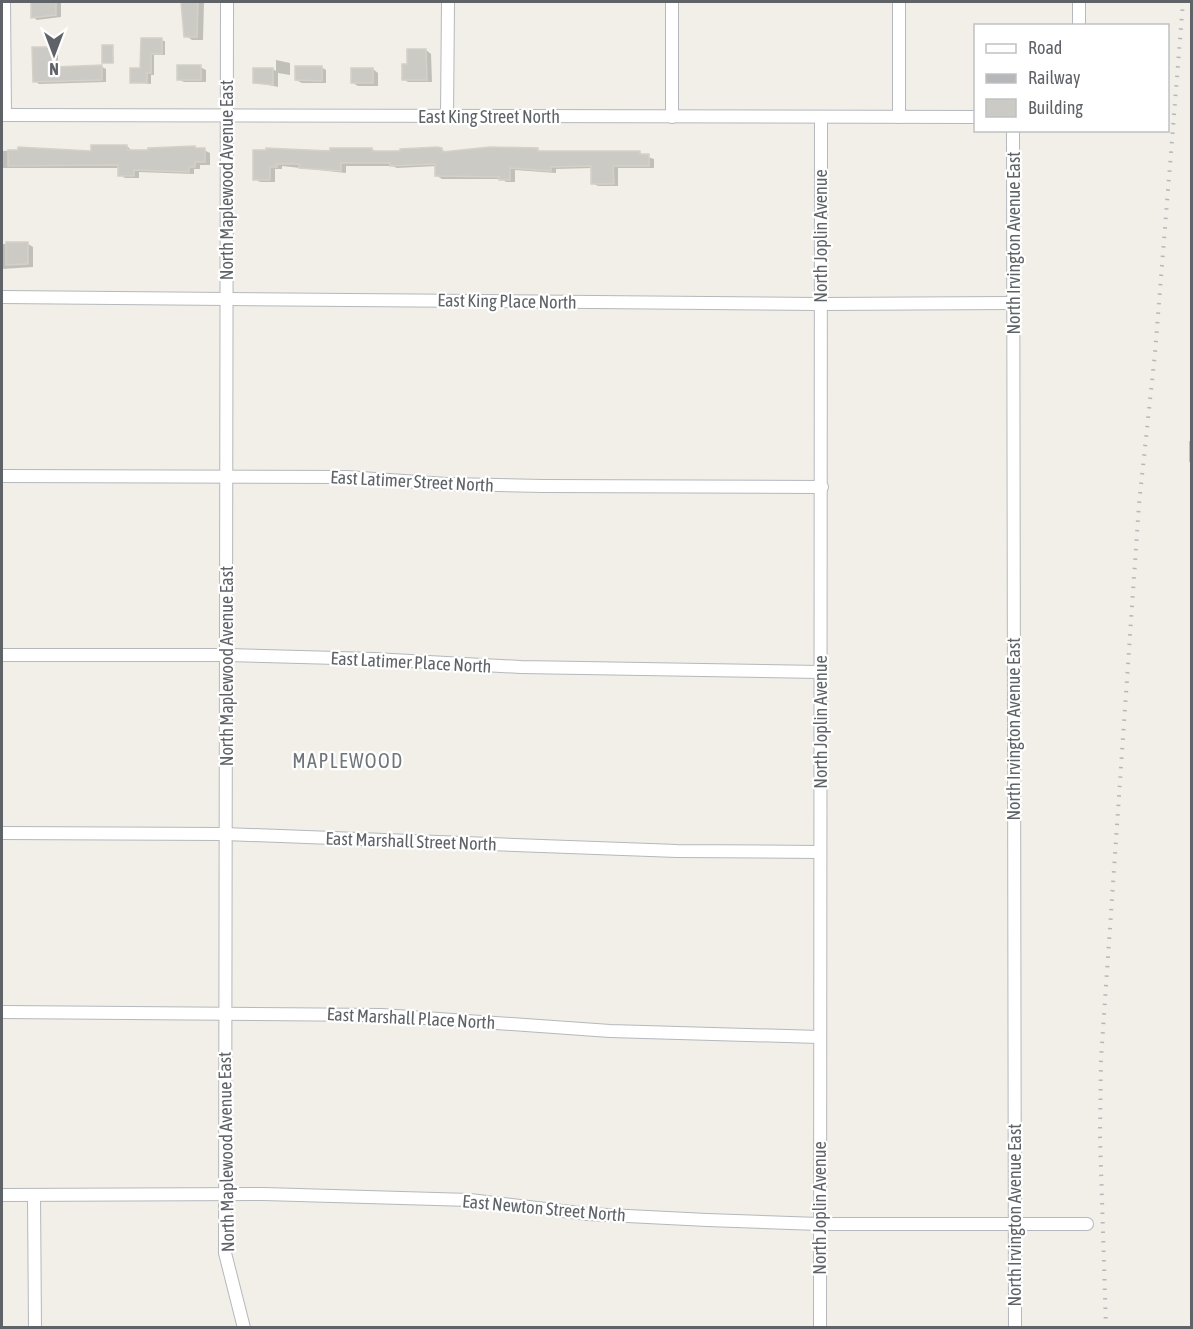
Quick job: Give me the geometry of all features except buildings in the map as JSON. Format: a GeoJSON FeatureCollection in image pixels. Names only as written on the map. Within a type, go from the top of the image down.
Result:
{"type":"FeatureCollection","features":[{"type":"Feature","properties":{"kind":"street"},"geometry":{"type":"LineString","coordinates":[[3,115],[4,2]]}},
{"type":"Feature","properties":{"kind":"street","name":"North Maplewood Avenue East"},"geometry":{"type":"LineString","coordinates":[[227,2],[225,1253],[244,1328]]}},
{"type":"Feature","properties":{"kind":"street"},"geometry":{"type":"LineString","coordinates":[[447,116],[448,2]]}},
{"type":"Feature","properties":{"kind":"street"},"geometry":{"type":"LineString","coordinates":[[672,2],[672,117]]}},
{"type":"Feature","properties":{"kind":"street"},"geometry":{"type":"LineString","coordinates":[[899,2],[899,117]]}},
{"type":"Feature","properties":{"kind":"street"},"geometry":{"type":"LineString","coordinates":[[1079,2],[1079,24]]}},
{"type":"Feature","properties":{"kind":"street","name":"East King Street North"},"geometry":{"type":"LineString","coordinates":[[3,115],[974,117]]}},
{"type":"Feature","properties":{"kind":"street","name":"North Joplin Avenue"},"geometry":{"type":"LineString","coordinates":[[820,1328],[821,117]]}},
{"type":"Feature","properties":{"kind":"street","name":"North Irvington Avenue East"},"geometry":{"type":"LineString","coordinates":[[1013,132],[1015,1328]]}},
{"type":"Feature","properties":{"kind":"street","name":"East King Place North"},"geometry":{"type":"LineString","coordinates":[[2,297],[226,297],[820,304],[1012,303]]}},
{"type":"Feature","properties":{"kind":"street","name":"East Latimer Street North"},"geometry":{"type":"LineString","coordinates":[[2,476],[347,477],[446,484],[822,487]]}},
{"type":"Feature","properties":{"kind":"street","name":"East Latimer Place North"},"geometry":{"type":"LineString","coordinates":[[2,655],[374,659],[522,668],[820,672]]}},
{"type":"Feature","properties":{"kind":"street","name":"East Marshall Street North"},"geometry":{"type":"LineString","coordinates":[[2,833],[225,834],[677,851],[820,852]]}},
{"type":"Feature","properties":{"kind":"street","name":"East Marshall Place North"},"geometry":{"type":"LineString","coordinates":[[2,1012],[382,1015],[610,1031],[819,1037]]}},
{"type":"Feature","properties":{"kind":"street","name":"East Newton Street North"},"geometry":{"type":"LineString","coordinates":[[2,1195],[225,1193],[470,1200],[588,1214],[819,1224],[1087,1224]]}},
{"type":"Feature","properties":{"kind":"street"},"geometry":{"type":"LineString","coordinates":[[34,1195],[34,1328]]}},
{"type":"Feature","properties":{"kind":"railway"},"geometry":{"type":"LineString","coordinates":[[1106,1328],[1100,1136],[1101,1059],[1139,504],[1155,353],[1183,2]]}},
{"type":"Feature","properties":{"kind":"district","name":"MAPLEWOOD"},"geometry":{"type":"Point","coordinates":[348,760]}}]}
